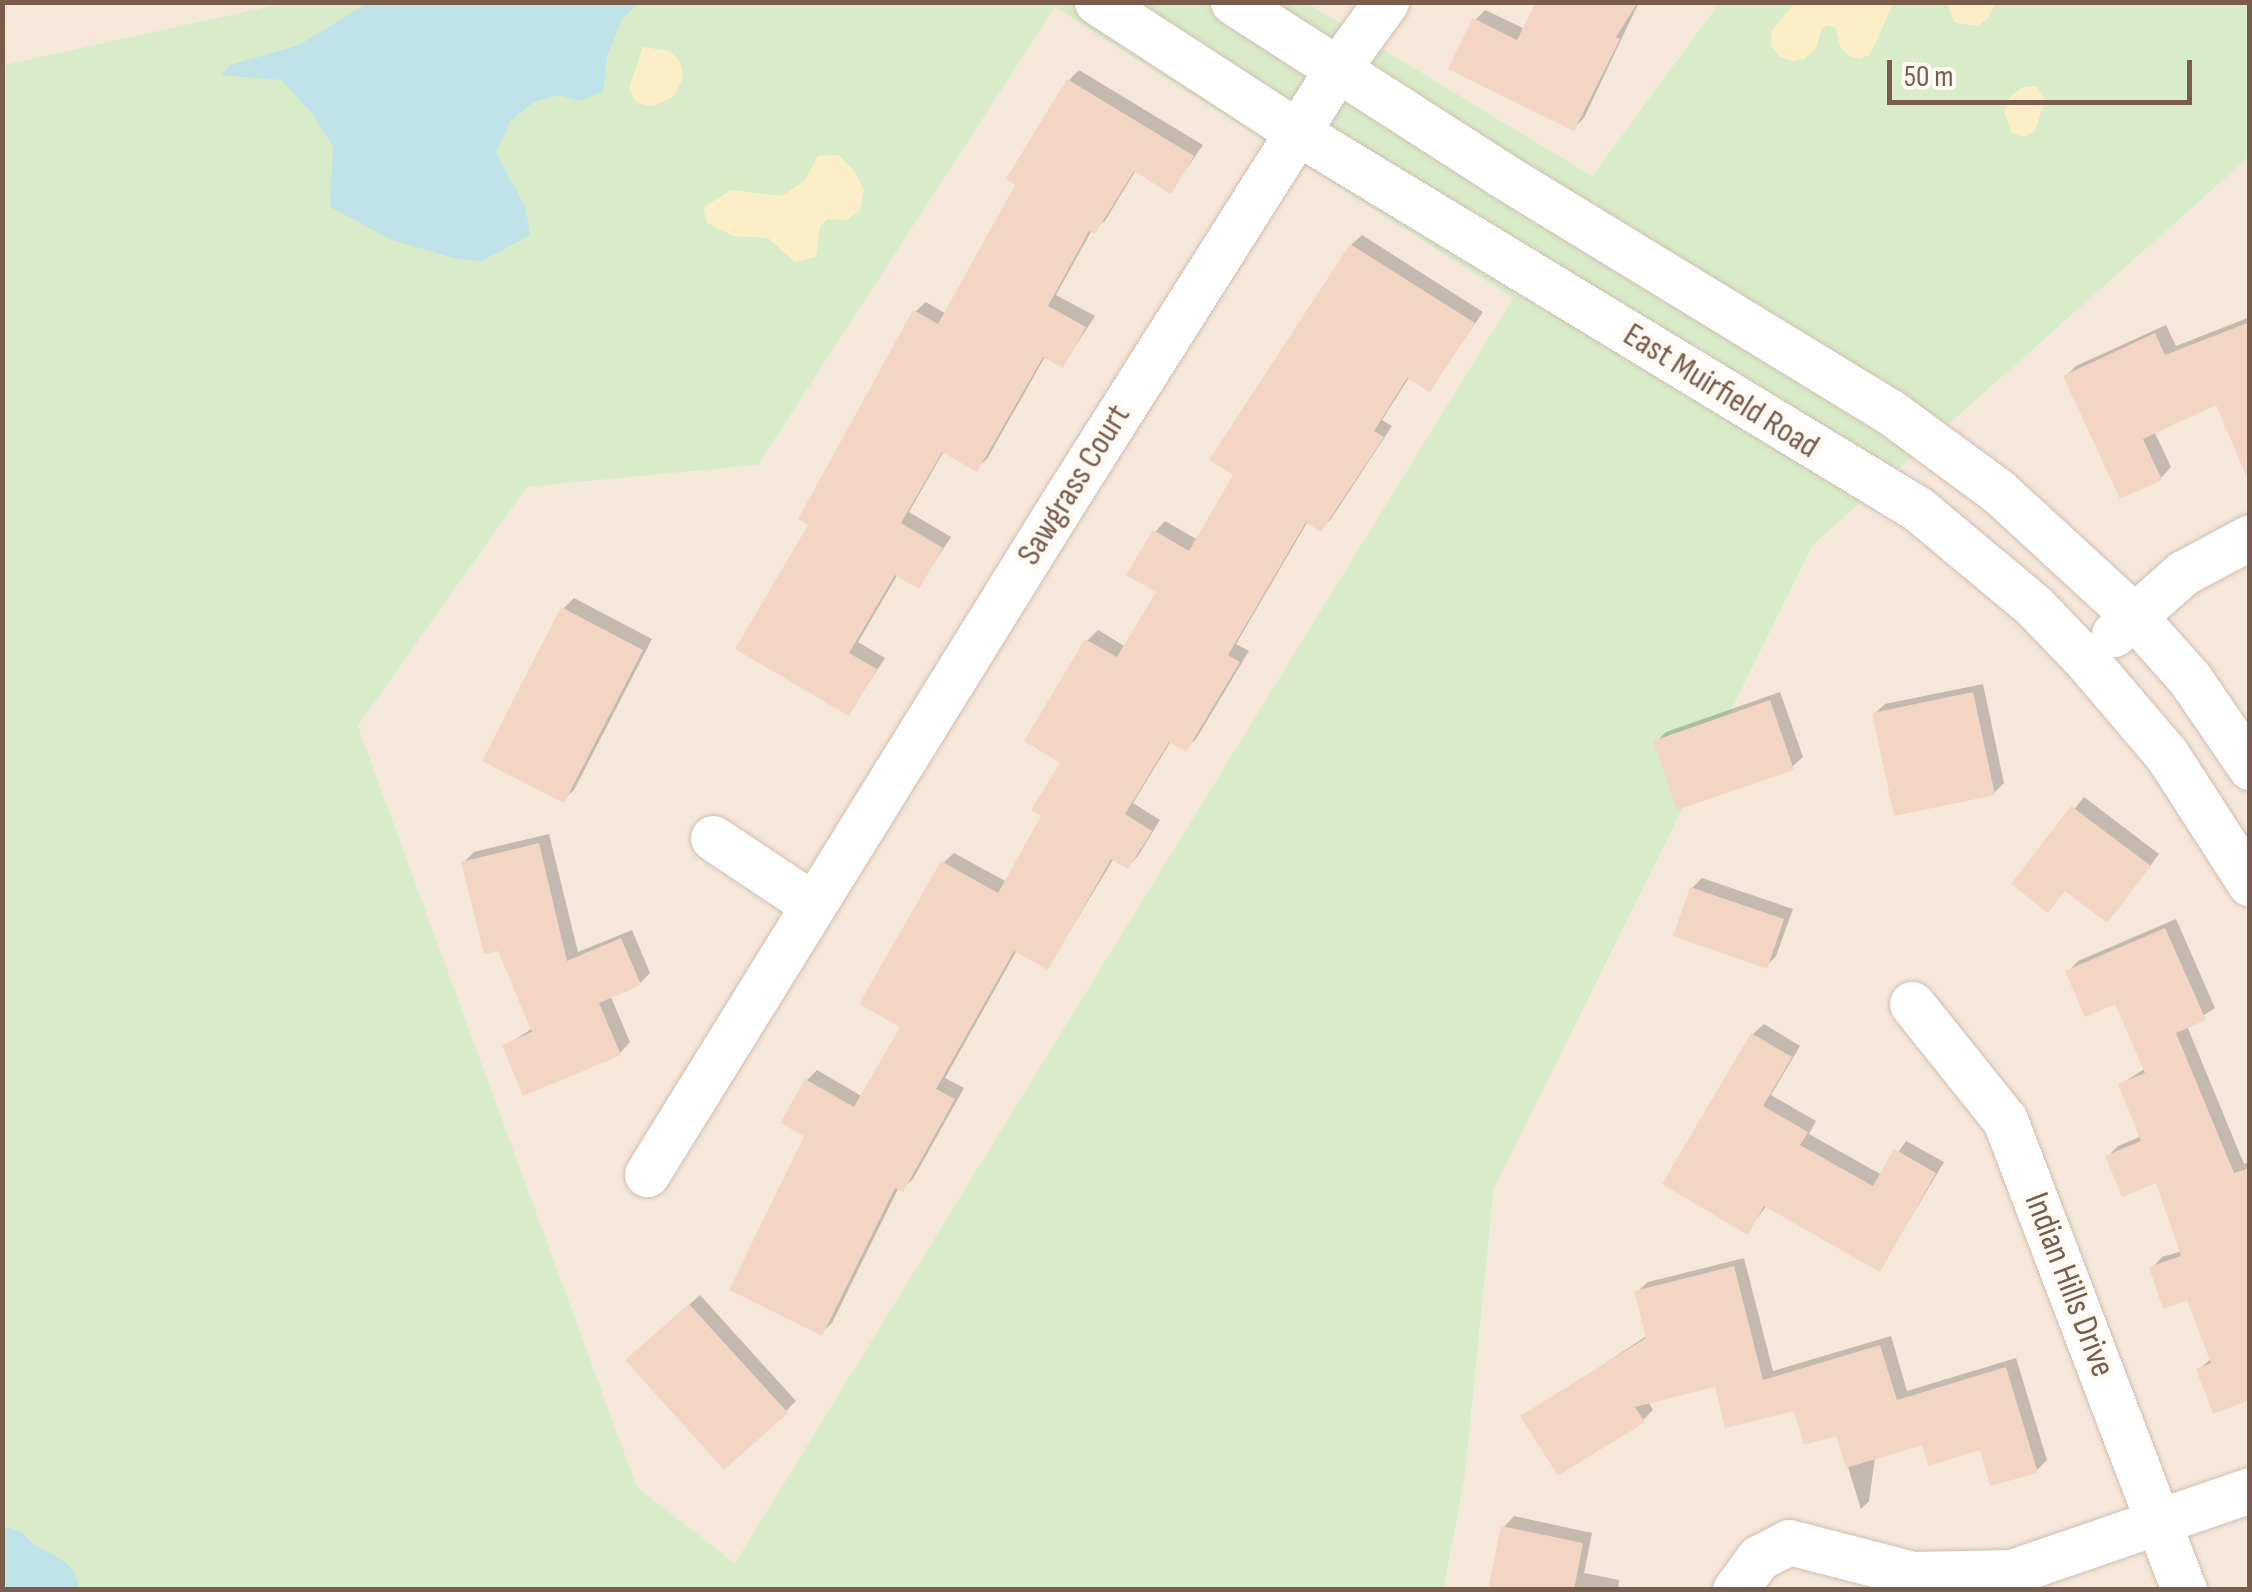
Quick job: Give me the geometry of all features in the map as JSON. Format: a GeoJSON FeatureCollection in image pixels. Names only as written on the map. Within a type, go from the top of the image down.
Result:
{"type":"FeatureCollection","features":[{"type":"Feature","properties":{"kind":"street","name":"East Muirfield Road"},"geometry":{"type":"LineString","coordinates":[[1097,2],[1297,132],[1918,508],[2034,606],[2087,662],[2168,755],[2250,884]]}},
{"type":"Feature","properties":{"kind":"street","name":"East Muirfield Road"},"geometry":{"type":"LineString","coordinates":[[1234,2],[1502,175],[1889,411],[1998,491],[2133,615],[2190,678],[2250,767]]}},
{"type":"Feature","properties":{"kind":"street","name":"Sawgrass Court"},"geometry":{"type":"LineString","coordinates":[[647,1174],[1297,132],[1386,2]]}},
{"type":"Feature","properties":{"kind":"street"},"geometry":{"type":"LineString","coordinates":[[2087,662],[2182,573],[2250,537]]}},
{"type":"Feature","properties":{"kind":"street"},"geometry":{"type":"LineString","coordinates":[[714,838],[812,904]]}},
{"type":"Feature","properties":{"kind":"street","name":"Indian Hills Drive"},"geometry":{"type":"LineString","coordinates":[[1912,1004],[2005,1120],[2184,1590]]}},
{"type":"Feature","properties":{"kind":"street"},"geometry":{"type":"LineString","coordinates":[[1735,1590],[1758,1558],[1788,1542],[1913,1574],[2012,1572],[2161,1524],[2250,1490]]}},
{"type":"Feature","properties":{"kind":"shaded area"},"geometry":{"type":"Polygon","coordinates":[[[3,2],[290,2],[290,3],[3,65],[3,2]]]}},
{"type":"Feature","properties":{"kind":"shaded area"},"geometry":{"type":"Polygon","coordinates":[[[1307,3],[1719,3],[1592,176],[1307,3]]]}},
{"type":"Feature","properties":{"kind":"shaded area"},"geometry":{"type":"Polygon","coordinates":[[[1054,6],[1513,298],[736,1564],[637,1487],[358,726],[527,487],[758,465],[1054,6]]]}},
{"type":"Feature","properties":{"kind":"shaded area"},"geometry":{"type":"Polygon","coordinates":[[[2249,157],[2249,1589],[1444,1590],[1465,1476],[1494,1189],[1815,543],[2249,157]]]}},
{"type":"Feature","properties":{"kind":"green space"},"geometry":{"type":"Polygon","coordinates":[[[290,2],[1307,3],[1592,176],[1719,3],[2249,3],[2249,157],[1814,544],[1494,1189],[1465,1476],[1444,1589],[3,1589],[3,65],[290,2]],[[1055,7],[758,465],[527,487],[358,726],[637,1487],[735,1563],[1513,298],[1055,7]]]}},
{"type":"Feature","properties":{"kind":"sand"},"geometry":{"type":"Polygon","coordinates":[[[1796,2],[1891,2],[1892,6],[1870,55],[1860,59],[1848,56],[1840,46],[1836,28],[1829,25],[1822,28],[1816,48],[1804,59],[1793,61],[1780,57],[1770,45],[1772,30],[1796,2]]]}},
{"type":"Feature","properties":{"kind":"sand"},"geometry":{"type":"Polygon","coordinates":[[[1947,2],[1996,3],[1978,26],[1955,23],[1947,2]]]}},
{"type":"Feature","properties":{"kind":"sand"},"geometry":{"type":"Polygon","coordinates":[[[643,47],[670,51],[680,62],[683,78],[673,97],[653,106],[636,103],[629,87],[643,47]]]}},
{"type":"Feature","properties":{"kind":"sand"},"geometry":{"type":"Polygon","coordinates":[[[2036,86],[2045,99],[2035,131],[2024,137],[2012,133],[2004,112],[2010,97],[2021,88],[2036,86]]]}},
{"type":"Feature","properties":{"kind":"sand"},"geometry":{"type":"Polygon","coordinates":[[[838,155],[853,169],[864,189],[860,210],[846,220],[827,219],[820,227],[816,257],[795,262],[768,238],[733,236],[707,223],[703,208],[731,190],[782,196],[804,181],[818,156],[838,155]]]}},
{"type":"Feature","properties":{"kind":"water"},"geometry":{"type":"Polygon","coordinates":[[[369,2],[639,3],[622,19],[607,57],[603,91],[580,101],[559,95],[534,102],[510,121],[496,153],[525,206],[530,235],[482,261],[457,259],[392,240],[330,207],[333,147],[312,113],[281,80],[221,75],[230,65],[299,45],[369,2]]]}},
{"type":"Feature","properties":{"kind":"building"},"geometry":{"type":"Polygon","coordinates":[[[1536,2],[1638,2],[1616,37],[1620,39],[1574,131],[1448,69],[1473,18],[1517,40],[1536,2]]]}},
{"type":"Feature","properties":{"kind":"building"},"geometry":{"type":"Polygon","coordinates":[[[1067,79],[1194,156],[1171,194],[1134,171],[1095,234],[1089,231],[1048,306],[1086,327],[1063,368],[1043,357],[977,472],[942,452],[901,523],[943,548],[919,589],[895,575],[849,653],[877,669],[849,716],[735,649],[808,525],[798,519],[913,310],[938,324],[1015,185],[1006,179],[1067,79]]]}},
{"type":"Feature","properties":{"kind":"building"},"geometry":{"type":"Polygon","coordinates":[[[1350,244],[1475,323],[1430,392],[1407,378],[1374,431],[1384,437],[1321,532],[1306,522],[1228,655],[1240,662],[1186,752],[1169,742],[1125,814],[1152,831],[1128,869],[1111,859],[1048,970],[1014,951],[936,1089],[955,1099],[903,1192],[895,1188],[822,1336],[729,1290],[804,1136],[780,1123],[805,1079],[854,1107],[900,1027],[859,1004],[941,861],[998,893],[1041,816],[1031,810],[1060,763],[1024,741],[1085,639],[1117,657],[1156,592],[1126,575],[1153,530],[1189,551],[1233,475],[1209,460],[1350,244]]]}},
{"type":"Feature","properties":{"kind":"building"},"geometry":{"type":"Polygon","coordinates":[[[2250,322],[2250,485],[2216,405],[2143,439],[2162,480],[2120,499],[2063,376],[2155,333],[2165,355],[2250,322]]]}},
{"type":"Feature","properties":{"kind":"building"},"geometry":{"type":"Polygon","coordinates":[[[561,607],[643,650],[564,803],[482,761],[561,607]]]}},
{"type":"Feature","properties":{"kind":"building"},"geometry":{"type":"Polygon","coordinates":[[[1973,692],[1995,795],[1894,816],[1872,713],[1973,692]]]}},
{"type":"Feature","properties":{"kind":"building"},"geometry":{"type":"Polygon","coordinates":[[[1770,700],[1794,770],[1677,810],[1653,741],[1770,700]]]}},
{"type":"Feature","properties":{"kind":"building"},"geometry":{"type":"Polygon","coordinates":[[[2071,806],[2151,866],[2107,923],[2065,891],[2048,913],[2011,884],[2071,806]]]}},
{"type":"Feature","properties":{"kind":"building"},"geometry":{"type":"Polygon","coordinates":[[[539,843],[567,961],[621,938],[641,985],[599,1003],[621,1055],[523,1096],[502,1045],[532,1032],[498,951],[484,954],[461,862],[539,843]]]}},
{"type":"Feature","properties":{"kind":"building"},"geometry":{"type":"Polygon","coordinates":[[[1690,887],[1784,919],[1767,969],[1673,936],[1690,887]]]}},
{"type":"Feature","properties":{"kind":"building"},"geometry":{"type":"Polygon","coordinates":[[[2165,928],[2206,1020],[2176,1033],[2234,1173],[2250,1168],[2250,1400],[2213,1414],[2196,1369],[2211,1363],[2187,1300],[2163,1309],[2149,1267],[2181,1256],[2156,1183],[2122,1197],[2105,1156],[2141,1141],[2118,1084],[2145,1073],[2115,1004],[2085,1017],[2065,971],[2165,928]]]}},
{"type":"Feature","properties":{"kind":"building"},"geometry":{"type":"Polygon","coordinates":[[[1751,1033],[1792,1057],[1763,1106],[1808,1132],[1800,1145],[1873,1186],[1894,1149],[1936,1173],[1880,1272],[1764,1206],[1748,1235],[1662,1184],[1751,1033]]]}},
{"type":"Feature","properties":{"kind":"building"},"geometry":{"type":"Polygon","coordinates":[[[1734,1266],[1763,1380],[1880,1345],[1897,1400],[2006,1367],[2038,1473],[1990,1486],[1980,1450],[1928,1466],[1922,1445],[1846,1468],[1836,1436],[1804,1445],[1794,1411],[1725,1428],[1715,1387],[1635,1407],[1645,1422],[1558,1476],[1520,1416],[1646,1338],[1634,1291],[1734,1266]]]}},
{"type":"Feature","properties":{"kind":"building"},"geometry":{"type":"Polygon","coordinates":[[[689,1304],[788,1413],[724,1470],[625,1360],[689,1304]]]}},
{"type":"Feature","properties":{"kind":"building"},"geometry":{"type":"Polygon","coordinates":[[[1501,1526],[1583,1543],[1574,1590],[1488,1590],[1501,1526]]]}},
{"type":"Feature","properties":{"kind":"waterway"},"geometry":{"type":"LineString","coordinates":[[2,1563],[5,1569],[42,1590]]}}]}
